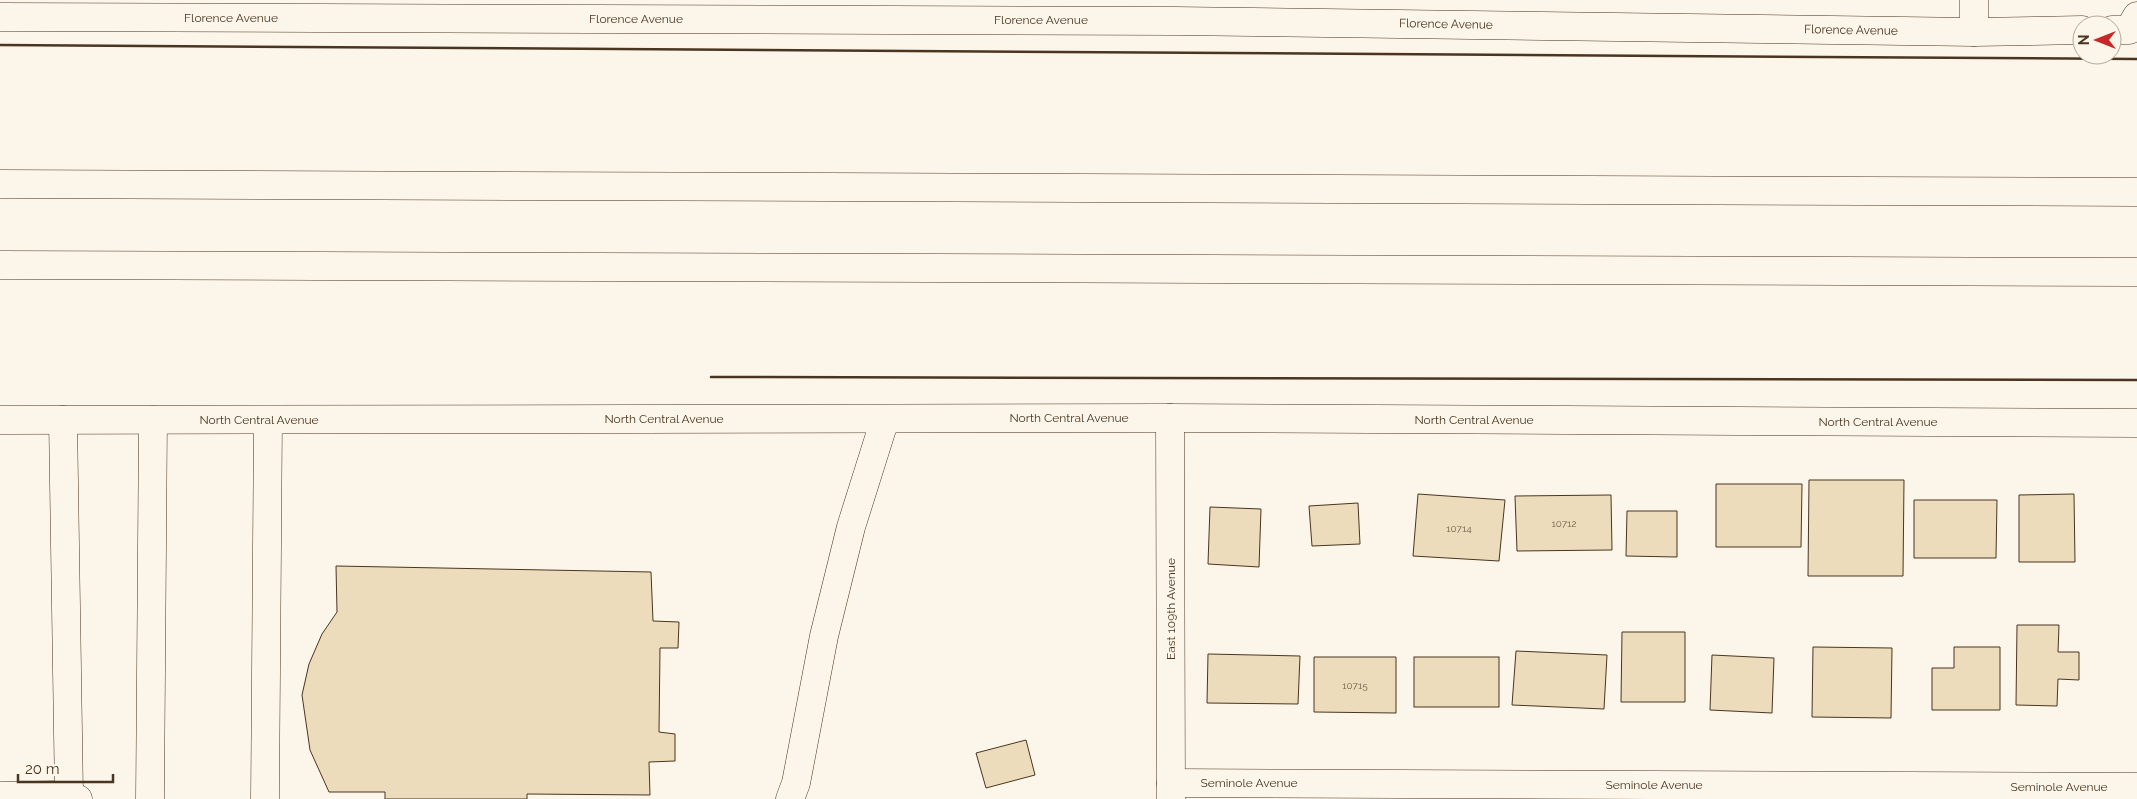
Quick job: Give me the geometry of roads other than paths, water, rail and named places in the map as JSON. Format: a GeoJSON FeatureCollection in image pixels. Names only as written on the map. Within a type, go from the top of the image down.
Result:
{"type":"FeatureCollection","features":[{"type":"Feature","properties":{"kind":"main road"},"geometry":{"type":"LineString","coordinates":[[1974,0],[1974,32]]}},
{"type":"Feature","properties":{"kind":"main road","name":"Florence Avenue"},"geometry":{"type":"LineString","coordinates":[[0,17],[1175,10],[1974,32],[2072,30]]}},
{"type":"Feature","properties":{"kind":"main road"},"geometry":{"type":"LineString","coordinates":[[0,184],[2137,192]]}},
{"type":"Feature","properties":{"kind":"main road"},"geometry":{"type":"LineString","coordinates":[[0,265],[2137,272]]}},
{"type":"Feature","properties":{"kind":"main road","name":"North Central Avenue"},"geometry":{"type":"LineString","coordinates":[[0,420],[1170,418],[2137,423]]}},
{"type":"Feature","properties":{"kind":"main road","name":"East 109th Avenue"},"geometry":{"type":"LineString","coordinates":[[1170,418],[1171,791]]}},
{"type":"Feature","properties":{"kind":"main road"},"geometry":{"type":"LineString","coordinates":[[790,799],[796,783],[824,636],[851,527],[884,419]]}},
{"type":"Feature","properties":{"kind":"main road"},"geometry":{"type":"LineString","coordinates":[[0,796],[73,797],[63,420]]}},
{"type":"Feature","properties":{"kind":"main road"},"geometry":{"type":"LineString","coordinates":[[150,799],[153,420]]}},
{"type":"Feature","properties":{"kind":"main road"},"geometry":{"type":"LineString","coordinates":[[265,799],[268,420]]}},
{"type":"Feature","properties":{"kind":"main road","name":"Seminole Avenue"},"geometry":{"type":"LineString","coordinates":[[1171,791],[2137,787]]}}]}
